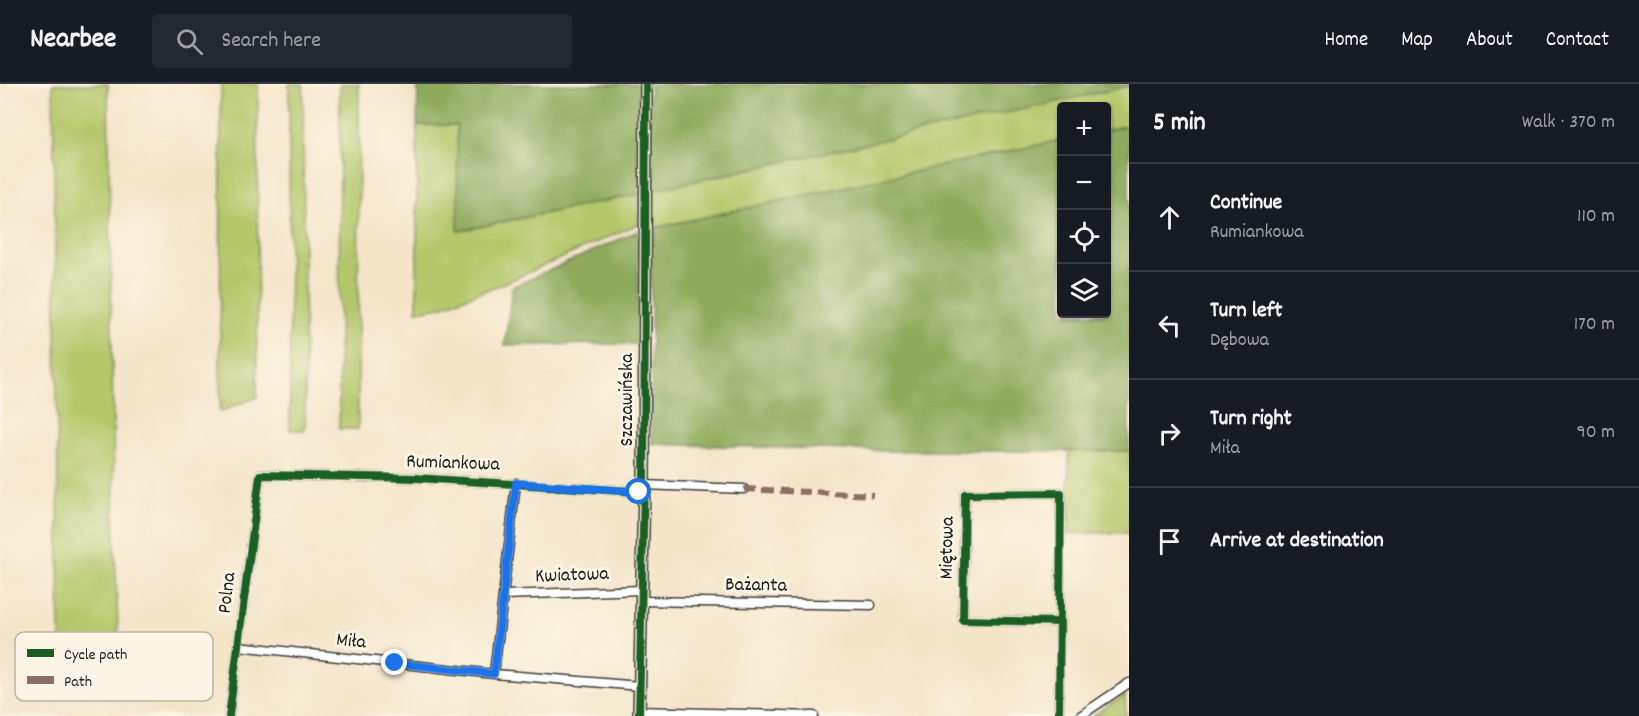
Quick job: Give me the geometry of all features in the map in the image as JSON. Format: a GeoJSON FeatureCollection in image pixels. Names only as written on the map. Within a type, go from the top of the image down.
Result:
{"type":"FeatureCollection","features":[{"type":"Feature","properties":{"kind":"street","name":"Szczawińska"},"geometry":{"type":"LineString","coordinates":[[639,714],[644,489],[646,84]]}},
{"type":"Feature","properties":{"kind":"street","name":"Rumiankowa"},"geometry":{"type":"LineString","coordinates":[[260,475],[416,478],[644,489],[744,489]]}},
{"type":"Feature","properties":{"kind":"street","name":"Polna"},"geometry":{"type":"LineString","coordinates":[[229,716],[260,475]]}},
{"type":"Feature","properties":{"kind":"street"},"geometry":{"type":"LineString","coordinates":[[494,674],[516,483]]}},
{"type":"Feature","properties":{"kind":"street","name":"Miętowa"},"geometry":{"type":"LineString","coordinates":[[1059,716],[1061,622],[1061,493],[965,494],[963,620],[1061,622]]}},
{"type":"Feature","properties":{"kind":"street","name":"Kwiatowa"},"geometry":{"type":"LineString","coordinates":[[504,595],[642,595]]}},
{"type":"Feature","properties":{"kind":"street","name":"Bażanta"},"geometry":{"type":"LineString","coordinates":[[642,595],[871,605]]}},
{"type":"Feature","properties":{"kind":"street","name":"Miła"},"geometry":{"type":"LineString","coordinates":[[238,646],[494,674],[640,686]]}},
{"type":"Feature","properties":{"kind":"street"},"geometry":{"type":"LineString","coordinates":[[1080,716],[1129,683]]}},
{"type":"Feature","properties":{"kind":"street"},"geometry":{"type":"LineString","coordinates":[[639,714],[814,716]]}},
{"type":"Feature","properties":{"kind":"green space"},"geometry":{"type":"Polygon","coordinates":[[[53,84],[108,84],[115,554],[118,632],[60,632],[53,84]]]}},
{"type":"Feature","properties":{"kind":"green space"},"geometry":{"type":"Polygon","coordinates":[[[221,84],[258,84],[257,397],[220,412],[221,84]]]}},
{"type":"Feature","properties":{"kind":"green space"},"geometry":{"type":"Polygon","coordinates":[[[289,84],[303,84],[305,430],[290,430],[289,84]]]}},
{"type":"Feature","properties":{"kind":"green space"},"geometry":{"type":"Polygon","coordinates":[[[340,84],[359,84],[358,429],[339,429],[340,84]]]}},
{"type":"Feature","properties":{"kind":"green space"},"geometry":{"type":"Polygon","coordinates":[[[418,84],[639,84],[639,194],[458,231],[457,125],[417,125],[418,84]]]}},
{"type":"Feature","properties":{"kind":"green space"},"geometry":{"type":"Polygon","coordinates":[[[650,84],[1129,84],[1129,86],[649,191],[650,84]]]}},
{"type":"Feature","properties":{"kind":"green space"},"geometry":{"type":"Polygon","coordinates":[[[1129,86],[1129,125],[1111,129],[1111,102],[1057,102],[1057,141],[650,229],[649,191],[1129,86]]]}},
{"type":"Feature","properties":{"kind":"green space"},"geometry":{"type":"Polygon","coordinates":[[[417,125],[457,125],[459,231],[639,194],[638,224],[507,282],[440,307],[417,311],[417,125]]]}},
{"type":"Feature","properties":{"kind":"green space"},"geometry":{"type":"Polygon","coordinates":[[[1129,125],[1129,451],[889,451],[652,444],[650,229],[1057,141],[1057,318],[1111,318],[1111,129],[1129,125]]]}},
{"type":"Feature","properties":{"kind":"green space"},"geometry":{"type":"Polygon","coordinates":[[[638,231],[639,344],[505,345],[512,287],[638,231]]]}},
{"type":"Feature","properties":{"kind":"green space"},"geometry":{"type":"Polygon","coordinates":[[[1069,450],[1129,451],[1129,533],[1067,533],[1069,450]]]}},
{"type":"Feature","properties":{"kind":"green space"},"geometry":{"type":"Polygon","coordinates":[[[1125,695],[1126,716],[1092,716],[1125,695]]]}},
{"type":"Feature","properties":{"kind":"marked path"},"geometry":{"type":"LineString","coordinates":[[744,489],[873,495]]}},
{"type":"Feature","properties":{"kind":"cycle path"},"geometry":{"type":"LineString","coordinates":[[639,716],[644,485],[646,84]]}},
{"type":"Feature","properties":{"kind":"cycle path"},"geometry":{"type":"LineString","coordinates":[[229,716],[260,475],[416,478],[643,492]]}},
{"type":"Feature","properties":{"kind":"cycle path"},"geometry":{"type":"LineString","coordinates":[[1059,716],[1061,493],[965,494],[963,620],[1061,622]]}},
{"type":"Feature","properties":{"kind":"route"},"geometry":{"type":"LineString","coordinates":[[395,663],[494,674],[516,483],[639,492]]}}]}
